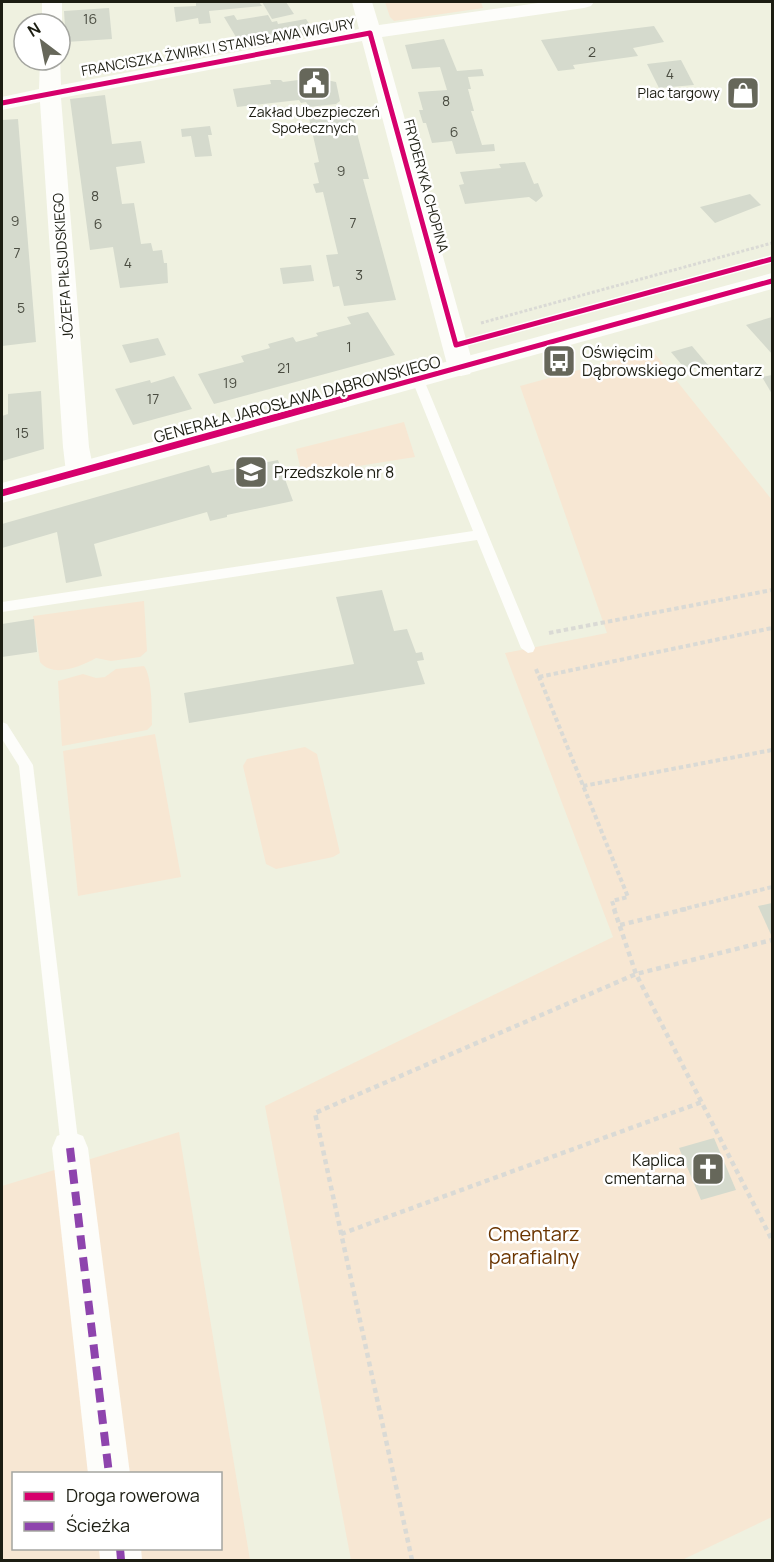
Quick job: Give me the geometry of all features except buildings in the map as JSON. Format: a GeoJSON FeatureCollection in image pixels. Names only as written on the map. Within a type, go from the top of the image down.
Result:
{"type":"FeatureCollection","features":[{"type":"Feature","properties":{"kind":"street","name":"FRYDERYKA CHOPINA"},"geometry":{"type":"LineString","coordinates":[[362,2],[461,368]]}},
{"type":"Feature","properties":{"kind":"street","name":"FRANCISZKA ŻWIRKI I STANISŁAWA WIGURY"},"geometry":{"type":"LineString","coordinates":[[2,103],[50,92],[370,33],[584,2]]}},
{"type":"Feature","properties":{"kind":"street","name":"JÓZEFA PIŁSUDSKIEGO"},"geometry":{"type":"LineString","coordinates":[[51,72],[50,92],[76,447],[80,472]]}},
{"type":"Feature","properties":{"kind":"street","name":"GENERAŁA JAROSŁAWA DĄBROWSKIEGO"},"geometry":{"type":"LineString","coordinates":[[2,493],[772,281]]}},
{"type":"Feature","properties":{"kind":"street"},"geometry":{"type":"LineString","coordinates":[[70,1148],[109,1472]]}},
{"type":"Feature","properties":{"kind":"lane"},"geometry":{"type":"LineString","coordinates":[[418,380],[526,643]]}},
{"type":"Feature","properties":{"kind":"lane"},"geometry":{"type":"LineString","coordinates":[[2,607],[481,535]]}},
{"type":"Feature","properties":{"kind":"lane"},"geometry":{"type":"LineString","coordinates":[[2,728],[26,765],[70,1148]]}},
{"type":"Feature","properties":{"kind":"path"},"geometry":{"type":"LineString","coordinates":[[452,331],[772,243]]}},
{"type":"Feature","properties":{"kind":"path"},"geometry":{"type":"LineString","coordinates":[[772,590],[526,643],[628,897],[612,901],[636,974],[772,1239]]}},
{"type":"Feature","properties":{"kind":"path"},"geometry":{"type":"LineString","coordinates":[[539,677],[772,628]]}},
{"type":"Feature","properties":{"kind":"path"},"geometry":{"type":"LineString","coordinates":[[583,786],[772,750]]}},
{"type":"Feature","properties":{"kind":"path"},"geometry":{"type":"LineString","coordinates":[[620,925],[772,887]]}},
{"type":"Feature","properties":{"kind":"path"},"geometry":{"type":"LineString","coordinates":[[412,1560],[315,1113],[636,974],[772,940]]}},
{"type":"Feature","properties":{"kind":"path"},"geometry":{"type":"LineString","coordinates":[[341,1234],[702,1102]]}},
{"type":"Feature","properties":{"kind":"green space"},"geometry":{"type":"Polygon","coordinates":[[[385,2],[481,2],[483,8],[394,21],[390,17],[385,2]]]}},
{"type":"Feature","properties":{"kind":"green space","name":"Cmentarz parafialny"},"geometry":{"type":"Polygon","coordinates":[[[652,350],[772,500],[772,1517],[682,1560],[351,1560],[265,1106],[613,937],[505,653],[607,633],[520,386],[652,350]]]}},
{"type":"Feature","properties":{"kind":"green space"},"geometry":{"type":"Polygon","coordinates":[[[404,422],[415,457],[302,475],[296,449],[404,422]]]}},
{"type":"Feature","properties":{"kind":"green space"},"geometry":{"type":"Polygon","coordinates":[[[144,601],[147,651],[140,657],[111,661],[96,658],[82,665],[59,670],[45,667],[40,662],[33,616],[144,601]]]}},
{"type":"Feature","properties":{"kind":"green space"},"geometry":{"type":"Polygon","coordinates":[[[144,666],[149,677],[152,703],[152,725],[147,730],[62,746],[58,681],[83,674],[96,678],[105,677],[116,669],[144,666]]]}},
{"type":"Feature","properties":{"kind":"green space"},"geometry":{"type":"Polygon","coordinates":[[[155,734],[181,877],[78,896],[63,751],[155,734]]]}},
{"type":"Feature","properties":{"kind":"green space"},"geometry":{"type":"Polygon","coordinates":[[[305,747],[317,754],[340,853],[333,857],[276,869],[266,864],[243,766],[247,759],[305,747]]]}},
{"type":"Feature","properties":{"kind":"green space"},"geometry":{"type":"Polygon","coordinates":[[[179,1132],[250,1560],[2,1560],[2,1186],[179,1132]]]}},
{"type":"Feature","properties":{"kind":"marked path"},"geometry":{"type":"LineString","coordinates":[[70,1148],[109,1472]]}},
{"type":"Feature","properties":{"kind":"marked path"},"geometry":{"type":"LineString","coordinates":[[120,1550],[121,1560]]}},
{"type":"Feature","properties":{"kind":"cycle path"},"geometry":{"type":"LineString","coordinates":[[2,103],[370,33],[456,345],[772,259]]}},
{"type":"Feature","properties":{"kind":"cycle path"},"geometry":{"type":"LineString","coordinates":[[2,493],[772,281]]}},
{"type":"Feature","properties":{"kind":"place","name":"Zakład Ubezpieczeń Społecznych"},"geometry":{"type":"Point","coordinates":[314,83]}},
{"type":"Feature","properties":{"kind":"place","name":"Plac targowy"},"geometry":{"type":"Point","coordinates":[743,93]}},
{"type":"Feature","properties":{"kind":"place","name":"Oświęcim Dąbrowskiego Cmentarz"},"geometry":{"type":"Point","coordinates":[559,361]}},
{"type":"Feature","properties":{"kind":"place","name":"Przedszkole nr 8"},"geometry":{"type":"Point","coordinates":[251,472]}},
{"type":"Feature","properties":{"kind":"place","name":"Kaplica cmentarna"},"geometry":{"type":"Point","coordinates":[708,1169]}}]}
